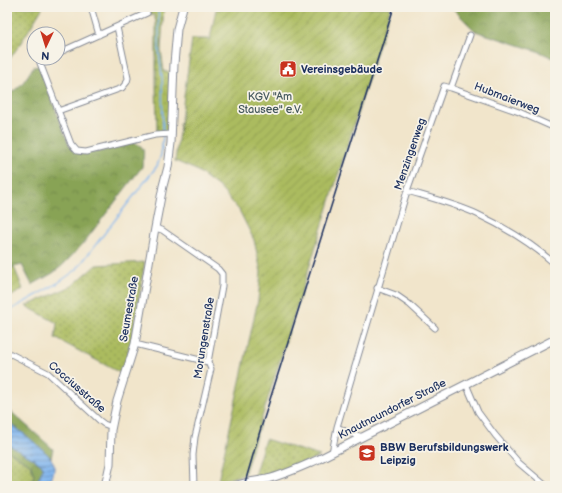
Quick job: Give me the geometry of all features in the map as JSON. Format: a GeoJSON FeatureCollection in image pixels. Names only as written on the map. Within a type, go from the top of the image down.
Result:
{"type":"FeatureCollection","features":[{"type":"Feature","properties":{"kind":"street"},"geometry":{"type":"LineString","coordinates":[[91,7],[99,35]]}},
{"type":"Feature","properties":{"kind":"street","name":"Seumestraße"},"geometry":{"type":"LineString","coordinates":[[102,486],[106,482],[110,464],[112,427],[117,401],[135,344],[155,228],[171,150],[169,134],[177,28],[183,7]]}},
{"type":"Feature","properties":{"kind":"street"},"geometry":{"type":"LineString","coordinates":[[66,49],[147,14]]}},
{"type":"Feature","properties":{"kind":"street"},"geometry":{"type":"LineString","coordinates":[[58,111],[122,88],[127,82],[128,78],[117,27]]}},
{"type":"Feature","properties":{"kind":"street","name":"Menzingenweg"},"geometry":{"type":"LineString","coordinates":[[332,453],[337,427],[407,191],[444,86],[451,88],[470,35]]}},
{"type":"Feature","properties":{"kind":"street"},"geometry":{"type":"LineString","coordinates":[[41,66],[71,144],[78,151],[86,152],[169,134]]}},
{"type":"Feature","properties":{"kind":"street","name":"Hubmaierweg"},"geometry":{"type":"LineString","coordinates":[[451,88],[519,112],[555,128]]}},
{"type":"Feature","properties":{"kind":"street"},"geometry":{"type":"LineString","coordinates":[[407,191],[477,214],[502,227],[534,247],[555,264]]}},
{"type":"Feature","properties":{"kind":"street","name":"Morungenstraße"},"geometry":{"type":"LineString","coordinates":[[155,228],[162,230],[218,269],[222,274],[222,286],[208,362],[211,369],[195,437],[193,455],[194,486]]}},
{"type":"Feature","properties":{"kind":"street"},"geometry":{"type":"LineString","coordinates":[[378,288],[396,295],[410,304],[435,328]]}},
{"type":"Feature","properties":{"kind":"street","name":"Knautnaundorfer Straße"},"geometry":{"type":"LineString","coordinates":[[234,486],[269,479],[332,453],[555,339]]}},
{"type":"Feature","properties":{"kind":"street"},"geometry":{"type":"LineString","coordinates":[[135,344],[208,362]]}},
{"type":"Feature","properties":{"kind":"street","name":"Cocciusstraße"},"geometry":{"type":"LineString","coordinates":[[7,352],[48,373],[100,421],[112,427]]}},
{"type":"Feature","properties":{"kind":"street"},"geometry":{"type":"LineString","coordinates":[[466,384],[478,412],[495,435],[519,463],[546,486]]}},
{"type":"Feature","properties":{"kind":"street"},"geometry":{"type":"LineString","coordinates":[[337,427],[349,433],[363,437]]}},
{"type":"Feature","properties":{"kind":"green space"},"geometry":{"type":"Polygon","coordinates":[[[7,7],[43,7],[31,26],[26,26],[26,35],[7,63],[7,7]]]}},
{"type":"Feature","properties":{"kind":"green space"},"geometry":{"type":"Polygon","coordinates":[[[155,7],[164,7],[161,50],[164,72],[170,72],[170,129],[165,133],[157,133],[156,22],[154,15],[151,15],[149,12],[155,7]]]}},
{"type":"Feature","properties":{"kind":"green space","name":"KGV \"Am Stausee\" e.V."},"geometry":{"type":"Polygon","coordinates":[[[228,7],[391,7],[244,475],[218,481],[258,300],[261,272],[254,240],[239,210],[219,187],[196,170],[175,161],[192,39],[210,39],[216,9],[228,7]]]}},
{"type":"Feature","properties":{"kind":"green space"},"geometry":{"type":"Polygon","coordinates":[[[451,7],[555,7],[555,59],[540,52],[475,31],[451,7]]]}},
{"type":"Feature","properties":{"kind":"green space"},"geometry":{"type":"Polygon","coordinates":[[[39,66],[69,145],[73,150],[81,153],[88,153],[133,143],[141,146],[144,155],[142,167],[82,245],[53,273],[32,285],[22,265],[7,271],[7,94],[19,86],[33,67],[39,66]]]}},
{"type":"Feature","properties":{"kind":"green space"},"geometry":{"type":"Polygon","coordinates":[[[145,262],[131,343],[122,374],[55,338],[57,323],[26,306],[72,286],[96,265],[145,262]]]}},
{"type":"Feature","properties":{"kind":"green space"},"geometry":{"type":"Polygon","coordinates":[[[14,267],[23,289],[7,299],[7,271],[14,267]]]}},
{"type":"Feature","properties":{"kind":"green space"},"geometry":{"type":"Polygon","coordinates":[[[7,408],[53,449],[51,458],[7,422],[7,408]]]}},
{"type":"Feature","properties":{"kind":"green space"},"geometry":{"type":"Polygon","coordinates":[[[265,439],[320,456],[270,475],[253,479],[265,439]]]}},
{"type":"Feature","properties":{"kind":"green space"},"geometry":{"type":"Polygon","coordinates":[[[7,444],[34,459],[43,466],[35,486],[30,486],[34,475],[31,465],[7,450],[7,444]]]}},
{"type":"Feature","properties":{"kind":"green space"},"geometry":{"type":"Polygon","coordinates":[[[7,450],[31,465],[34,475],[30,486],[7,486],[7,450]]]}},
{"type":"Feature","properties":{"kind":"water"},"geometry":{"type":"Polygon","coordinates":[[[7,422],[35,443],[52,460],[54,470],[49,486],[35,486],[43,466],[34,459],[7,444],[7,422]]]}},
{"type":"Feature","properties":{"kind":"waterway"},"geometry":{"type":"LineString","coordinates":[[159,7],[159,51],[162,77],[163,133]]}},
{"type":"Feature","properties":{"kind":"waterway"},"geometry":{"type":"LineString","coordinates":[[7,312],[58,283],[76,270],[157,166],[161,155],[163,136]]}},
{"type":"Feature","properties":{"kind":"railway"},"geometry":{"type":"LineString","coordinates":[[244,486],[394,7]]}},
{"type":"Feature","properties":{"kind":"place","name":"Vereinsgebäude"},"geometry":{"type":"Point","coordinates":[288,69]}},
{"type":"Feature","properties":{"kind":"place","name":"BBW Berufsbildungswerk Leipzig"},"geometry":{"type":"Point","coordinates":[367,453]}}]}
